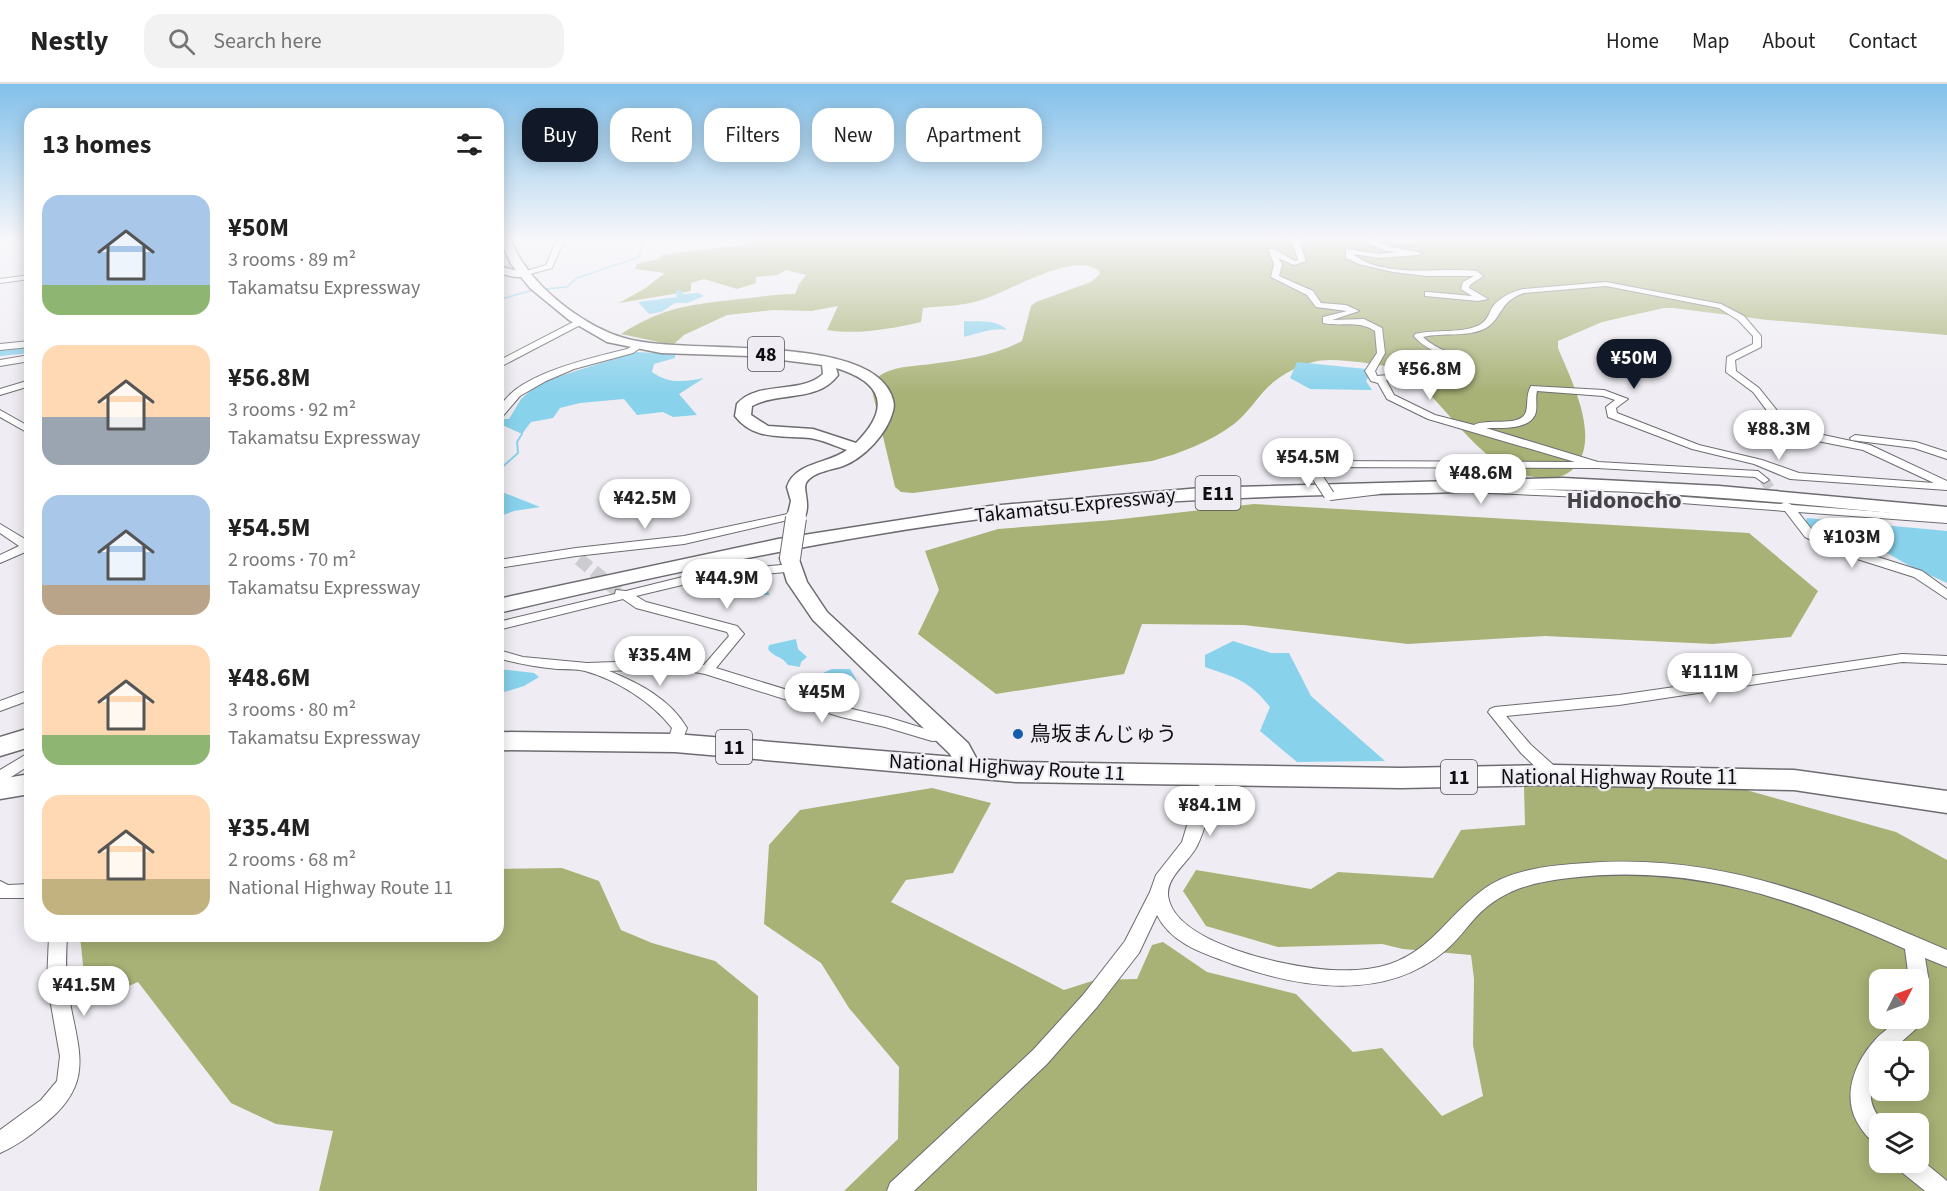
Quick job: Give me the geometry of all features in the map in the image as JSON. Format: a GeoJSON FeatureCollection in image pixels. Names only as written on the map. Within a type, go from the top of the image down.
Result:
{"type":"FeatureCollection","features":[{"type":"Feature","properties":{"kind":"highway","name":"Takamatsu Expressway"},"geometry":{"type":"LineString","coordinates":[[504,595],[681,555],[914,514],[1059,497],[1184,487],[1332,480],[1567,476],[1729,484],[1947,505]]}},
{"type":"Feature","properties":{"kind":"highway","name":"Takamatsu Expressway"},"geometry":{"type":"LineString","coordinates":[[504,605],[698,561],[891,527],[1058,505],[1189,494],[1337,488],[1576,484],[1737,493],[1947,513]]}},
{"type":"Feature","properties":{"kind":"highway"},"geometry":{"type":"LineString","coordinates":[[0,734],[24,726]]}},
{"type":"Feature","properties":{"kind":"highway","name":"National Highway Route 11"},"geometry":{"type":"LineString","coordinates":[[504,741],[675,743],[829,754],[931,766],[1016,772],[1401,778],[1554,775],[1794,780],[1947,802]]}},
{"type":"Feature","properties":{"kind":"highway"},"geometry":{"type":"LineString","coordinates":[[11,772],[24,748]]}},
{"type":"Feature","properties":{"kind":"main road","name":"48"},"geometry":{"type":"LineString","coordinates":[[540,291],[581,321],[614,339],[639,346],[798,356],[835,363],[868,375],[881,386],[888,401],[883,420],[858,449],[844,460],[814,470],[800,479],[796,488],[800,503],[791,563]]}},
{"type":"Feature","properties":{"kind":"main road","name":"48"},"geometry":{"type":"LineString","coordinates":[[835,363],[828,367],[831,375],[824,384],[811,389],[751,399],[745,404],[743,416],[755,428],[769,432],[816,434],[858,449]]}},
{"type":"Feature","properties":{"kind":"main road"},"geometry":{"type":"LineString","coordinates":[[791,563],[796,582],[820,616],[944,736],[960,748],[969,767]]}},
{"type":"Feature","properties":{"kind":"street"},"geometry":{"type":"LineString","coordinates":[[1305,291],[1310,293],[1319,305],[1346,307],[1355,311],[1326,318],[1326,321],[1335,323],[1359,320],[1379,330],[1382,353],[1370,371],[1374,379],[1382,381],[1390,397],[1432,417],[1597,465]]}},
{"type":"Feature","properties":{"kind":"street"},"geometry":{"type":"LineString","coordinates":[[1468,291],[1484,299]]}},
{"type":"Feature","properties":{"kind":"street"},"geometry":{"type":"LineString","coordinates":[[1374,379],[1391,375],[1437,380],[1457,378],[1460,375],[1460,368],[1450,356],[1423,342],[1418,336],[1477,329],[1494,319],[1497,307],[1510,297],[1527,291]]}},
{"type":"Feature","properties":{"kind":"street"},"geometry":{"type":"LineString","coordinates":[[1644,291],[1692,299],[1733,311],[1752,330],[1758,345],[1730,359],[1731,372],[1756,390],[1783,427],[1807,436],[1866,447],[1947,486]]}},
{"type":"Feature","properties":{"kind":"street"},"geometry":{"type":"LineString","coordinates":[[1428,294],[1484,299],[1510,297]]}},
{"type":"Feature","properties":{"kind":"street"},"geometry":{"type":"LineString","coordinates":[[504,362],[581,321]]}},
{"type":"Feature","properties":{"kind":"street"},"geometry":{"type":"LineString","coordinates":[[5,346],[24,344]]}},
{"type":"Feature","properties":{"kind":"street"},"geometry":{"type":"LineString","coordinates":[[5,346],[24,355]]}},
{"type":"Feature","properties":{"kind":"street"},"geometry":{"type":"LineString","coordinates":[[504,408],[514,396],[532,383],[639,346]]}},
{"type":"Feature","properties":{"kind":"street"},"geometry":{"type":"LineString","coordinates":[[0,363],[24,359]]}},
{"type":"Feature","properties":{"kind":"street"},"geometry":{"type":"LineString","coordinates":[[0,392],[24,385]]}},
{"type":"Feature","properties":{"kind":"street"},"geometry":{"type":"LineString","coordinates":[[1462,424],[1493,425],[1522,421],[1531,413],[1530,399],[1534,388],[1604,393],[1623,399],[1611,407],[1612,415],[1696,447],[1758,462],[1799,477]]}},
{"type":"Feature","properties":{"kind":"street"},"geometry":{"type":"LineString","coordinates":[[0,413],[24,427]]}},
{"type":"Feature","properties":{"kind":"street"},"geometry":{"type":"LineString","coordinates":[[1807,436],[1896,442],[1916,445],[1947,456]]}},
{"type":"Feature","properties":{"kind":"street"},"geometry":{"type":"LineString","coordinates":[[1947,486],[1799,477],[1761,477],[1597,465],[1314,464],[1311,467],[1331,497],[1411,490],[1630,496],[1784,503],[1947,520]]}},
{"type":"Feature","properties":{"kind":"street"},"geometry":{"type":"LineString","coordinates":[[1784,503],[1809,534],[1839,549],[1918,574],[1947,595]]}},
{"type":"Feature","properties":{"kind":"street"},"geometry":{"type":"LineString","coordinates":[[504,563],[578,556],[684,540],[797,517]]}},
{"type":"Feature","properties":{"kind":"street"},"geometry":{"type":"LineString","coordinates":[[0,528],[24,544]]}},
{"type":"Feature","properties":{"kind":"street"},"geometry":{"type":"LineString","coordinates":[[0,559],[24,549]]}},
{"type":"Feature","properties":{"kind":"street"},"geometry":{"type":"LineString","coordinates":[[504,624],[703,576],[791,563]]}},
{"type":"Feature","properties":{"kind":"street"},"geometry":{"type":"LineString","coordinates":[[622,594],[641,605],[732,628],[737,634],[735,638],[707,670]]}},
{"type":"Feature","properties":{"kind":"street"},"geometry":{"type":"LineString","coordinates":[[504,656],[522,661],[586,667],[673,664],[707,670],[830,709],[887,722],[932,736],[944,736]]}},
{"type":"Feature","properties":{"kind":"street"},"geometry":{"type":"LineString","coordinates":[[1554,775],[1526,749],[1496,712],[1619,700],[1902,657],[1947,660]]}},
{"type":"Feature","properties":{"kind":"street"},"geometry":{"type":"LineString","coordinates":[[586,667],[627,684],[670,714],[680,728],[675,743]]}},
{"type":"Feature","properties":{"kind":"street"},"geometry":{"type":"LineString","coordinates":[[0,706],[24,697]]}},
{"type":"Feature","properties":{"kind":"street"},"geometry":{"type":"LineString","coordinates":[[0,778],[24,762]]}},
{"type":"Feature","properties":{"kind":"street"},"geometry":{"type":"LineString","coordinates":[[898,1191],[1040,1056],[1090,1001],[1132,947],[1159,892],[1162,880],[1190,844],[1200,809],[1209,791],[1204,776]]}},
{"type":"Feature","properties":{"kind":"street"},"geometry":{"type":"LineString","coordinates":[[1159,892],[1160,905],[1165,917],[1176,929],[1194,941],[1259,966],[1314,978],[1352,978],[1388,972],[1413,962],[1437,946],[1490,894],[1503,886],[1534,876],[1588,869],[1639,868],[1692,871],[1727,878],[1823,906],[1947,958]]}},
{"type":"Feature","properties":{"kind":"street"},"geometry":{"type":"LineString","coordinates":[[0,888],[4,892],[24,891]]}},
{"type":"Feature","properties":{"kind":"street"},"geometry":{"type":"LineString","coordinates":[[0,1142],[25,1128],[58,1096],[67,1082],[70,1041],[57,983],[58,942]]}},
{"type":"Feature","properties":{"kind":"street"},"geometry":{"type":"LineString","coordinates":[[1914,944],[1916,969]]}},
{"type":"Feature","properties":{"kind":"street"},"geometry":{"type":"LineString","coordinates":[[1869,1121],[1859,1104],[1859,1085],[1876,1053],[1885,1042],[1903,1029]]}},
{"type":"Feature","properties":{"kind":"street"},"geometry":{"type":"LineString","coordinates":[[1920,1173],[1942,1191]]}},
{"type":"Feature","properties":{"kind":"green space"},"geometry":{"type":"Polygon","coordinates":[[[641,291],[691,291],[691,291],[619,303],[641,291]]]}},
{"type":"Feature","properties":{"kind":"green space"},"geometry":{"type":"Polygon","coordinates":[[[796,291],[1004,291],[978,301],[923,308],[921,322],[874,330],[850,332],[827,330],[838,306],[811,311],[773,310],[727,315],[684,335],[673,345],[621,334],[651,318],[678,308],[795,294],[796,291]]]}},
{"type":"Feature","properties":{"kind":"green space"},"geometry":{"type":"Polygon","coordinates":[[[1067,291],[1947,291],[1947,335],[1768,320],[1673,308],[1602,322],[1558,341],[1558,348],[1581,408],[1585,440],[1582,455],[1575,467],[1556,478],[1525,475],[1495,460],[1469,438],[1420,383],[1409,374],[1382,366],[1329,360],[1313,362],[1281,376],[1234,424],[1195,446],[1163,458],[913,493],[901,492],[895,487],[871,386],[875,380],[882,374],[895,369],[966,359],[1012,346],[1022,341],[1031,306],[1067,291]]]}},
{"type":"Feature","properties":{"kind":"green space"},"geometry":{"type":"Polygon","coordinates":[[[1254,504],[1749,533],[1818,591],[1791,637],[1713,644],[1545,636],[1408,644],[1244,625],[1142,624],[1124,674],[996,694],[918,634],[939,590],[925,551],[998,529],[1113,520],[1254,504]]]}},
{"type":"Feature","properties":{"kind":"green space"},"geometry":{"type":"Polygon","coordinates":[[[1732,786],[1896,832],[1947,860],[1947,1191],[844,1191],[898,1139],[899,1067],[849,1008],[821,963],[764,924],[769,845],[800,810],[932,788],[991,803],[953,873],[906,880],[891,902],[1064,990],[1095,980],[1137,979],[1152,945],[1163,942],[1207,972],[1296,994],[1353,1052],[1382,1048],[1442,1116],[1483,1096],[1473,1045],[1474,979],[1471,955],[1403,949],[1382,944],[1278,947],[1206,926],[1183,891],[1196,870],[1311,889],[1338,872],[1433,878],[1461,830],[1525,825],[1524,787],[1732,786]]]}},
{"type":"Feature","properties":{"kind":"green space"},"geometry":{"type":"Polygon","coordinates":[[[562,868],[599,881],[621,930],[652,943],[715,961],[758,996],[757,1191],[319,1191],[333,1131],[276,1124],[231,1103],[138,982],[87,1004],[81,942],[504,942],[504,869],[562,868]]]}},
{"type":"Feature","properties":{"kind":"water"},"geometry":{"type":"Polygon","coordinates":[[[676,291],[681,291],[683,294],[699,293],[704,296],[687,303],[675,303],[661,312],[649,314],[638,302],[677,297],[676,291]]]}},
{"type":"Feature","properties":{"kind":"water"},"geometry":{"type":"Polygon","coordinates":[[[964,321],[998,324],[1007,330],[991,330],[964,337],[964,321]]]}},
{"type":"Feature","properties":{"kind":"water"},"geometry":{"type":"Polygon","coordinates":[[[636,352],[675,354],[675,358],[654,364],[652,372],[664,379],[683,381],[704,378],[679,394],[697,415],[673,417],[663,412],[637,415],[624,399],[580,403],[560,408],[553,418],[531,422],[522,434],[504,426],[504,419],[509,419],[521,399],[541,382],[636,352]]]}},
{"type":"Feature","properties":{"kind":"water"},"geometry":{"type":"Polygon","coordinates":[[[1297,362],[1366,369],[1368,378],[1366,381],[1372,390],[1310,389],[1290,378],[1297,362]]]}},
{"type":"Feature","properties":{"kind":"water"},"geometry":{"type":"Polygon","coordinates":[[[504,493],[540,507],[504,515],[504,493]]]}},
{"type":"Feature","properties":{"kind":"water"},"geometry":{"type":"Polygon","coordinates":[[[1807,518],[1947,531],[1947,583],[1889,554],[1847,539],[1841,535],[1843,525],[1837,524],[1837,530],[1831,529],[1832,534],[1825,535],[1805,523],[1807,518]]]}},
{"type":"Feature","properties":{"kind":"water"},"geometry":{"type":"Polygon","coordinates":[[[742,578],[758,582],[770,595],[752,595],[745,590],[742,578]]]}},
{"type":"Feature","properties":{"kind":"water"},"geometry":{"type":"Polygon","coordinates":[[[796,639],[798,649],[807,657],[801,662],[800,667],[788,665],[768,649],[769,645],[796,639]]]}},
{"type":"Feature","properties":{"kind":"water"},"geometry":{"type":"Polygon","coordinates":[[[1233,641],[1271,653],[1289,653],[1311,696],[1385,761],[1297,762],[1260,731],[1270,707],[1262,698],[1241,681],[1205,667],[1205,655],[1233,641]]]}},
{"type":"Feature","properties":{"kind":"water"},"geometry":{"type":"Polygon","coordinates":[[[832,669],[850,669],[856,679],[857,692],[846,698],[834,699],[809,691],[808,685],[816,676],[832,669]]]}},
{"type":"Feature","properties":{"kind":"water"},"geometry":{"type":"Polygon","coordinates":[[[504,670],[534,673],[539,677],[524,686],[504,692],[504,670]]]}},
{"type":"Feature","properties":{"kind":"waterway"},"geometry":{"type":"LineString","coordinates":[[504,298],[531,291]]}},
{"type":"Feature","properties":{"kind":"waterway"},"geometry":{"type":"LineString","coordinates":[[0,352],[24,350]]}},
{"type":"Feature","properties":{"kind":"waterway"},"geometry":{"type":"LineString","coordinates":[[504,466],[518,453],[517,442],[522,434]]}},
{"type":"Feature","properties":{"kind":"tunnel"},"geometry":{"type":"LineString","coordinates":[[1764,480],[1777,497]]}},
{"type":"Feature","properties":{"kind":"tunnel"},"geometry":{"type":"LineString","coordinates":[[1776,495],[1779,499]]}},
{"type":"Feature","properties":{"kind":"tunnel"},"geometry":{"type":"LineString","coordinates":[[579,559],[619,592]]}},
{"type":"Feature","properties":{"kind":"place","name":"鳥坂まんじゅう"},"geometry":{"type":"Point","coordinates":[1018,734]}},
{"type":"Feature","properties":{"kind":"district","name":"Hidonocho"},"geometry":{"type":"Point","coordinates":[1624,500]}}]}
